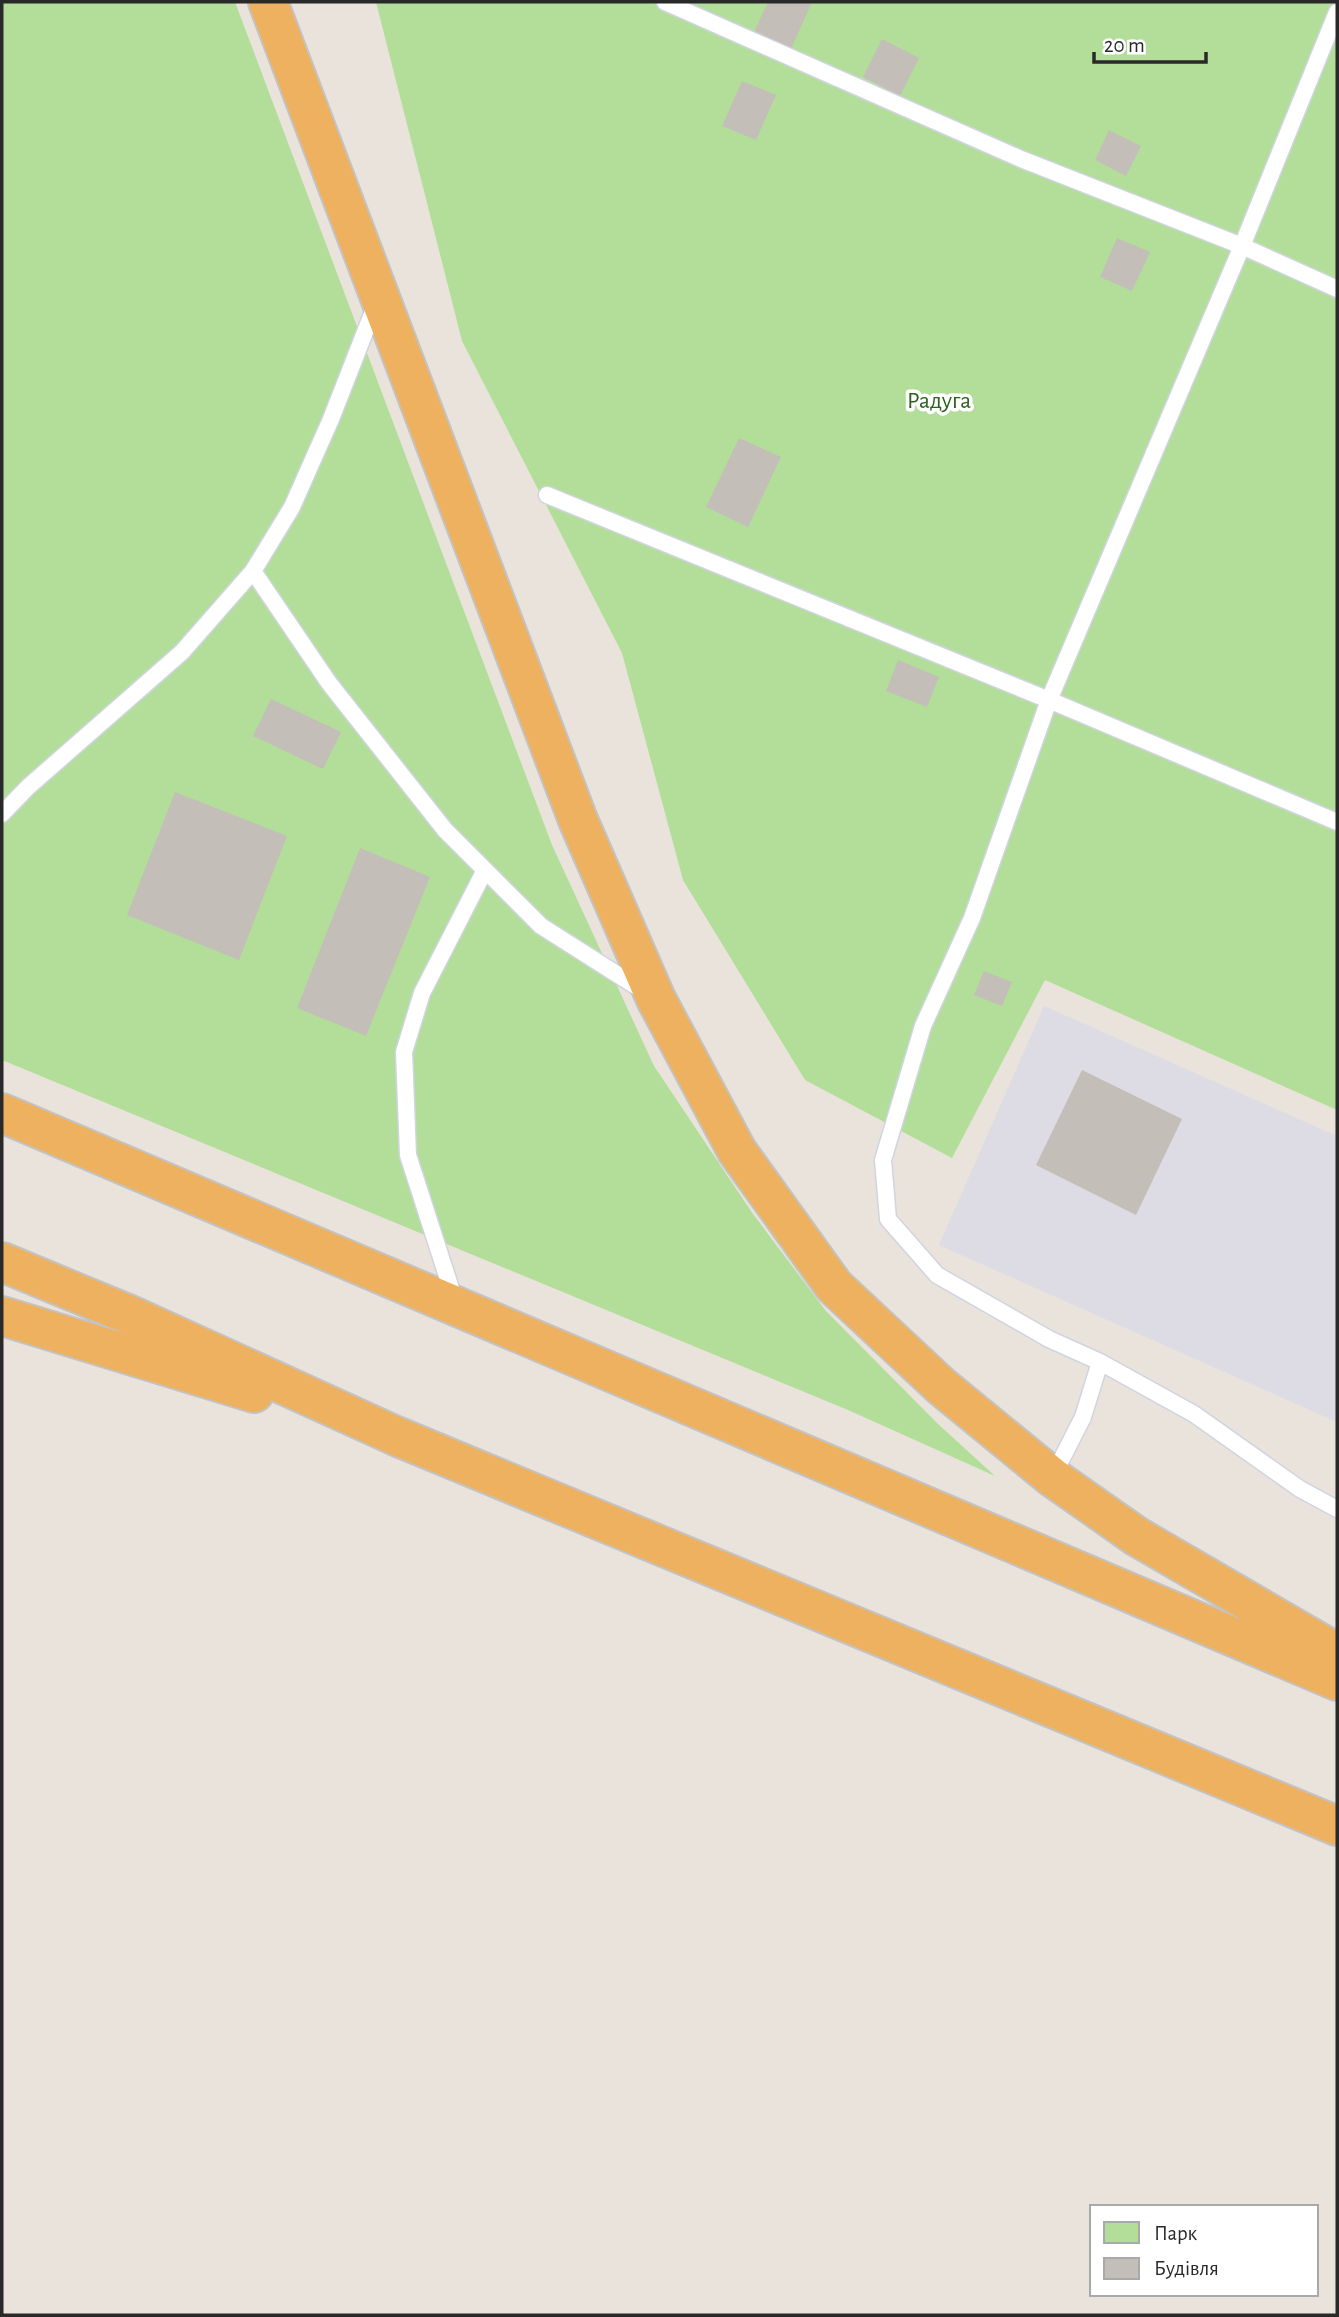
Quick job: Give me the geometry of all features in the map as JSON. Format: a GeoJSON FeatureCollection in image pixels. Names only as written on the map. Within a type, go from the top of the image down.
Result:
{"type":"FeatureCollection","features":[{"type":"Feature","properties":{"kind":"highway"},"geometry":{"type":"LineString","coordinates":[[268,2],[578,820],[656,999],[737,1151],[834,1286],[941,1386],[1052,1477],[1136,1536],[1337,1653]]}},
{"type":"Feature","properties":{"kind":"highway"},"geometry":{"type":"LineString","coordinates":[[2,1113],[1337,1681]]}},
{"type":"Feature","properties":{"kind":"highway"},"geometry":{"type":"LineString","coordinates":[[2,1262],[137,1318],[396,1436],[1337,1826]]}},
{"type":"Feature","properties":{"kind":"highway"},"geometry":{"type":"LineString","coordinates":[[2,1316],[396,1436]]}},
{"type":"Feature","properties":{"kind":"lane"},"geometry":{"type":"LineString","coordinates":[[665,2],[1021,159],[1242,246],[1337,289]]}},
{"type":"Feature","properties":{"kind":"lane"},"geometry":{"type":"LineString","coordinates":[[1337,12],[1242,246],[1049,699],[972,918],[923,1026],[883,1160],[888,1219],[937,1275],[1049,1339],[1100,1362],[1194,1414],[1300,1489],[1337,1509]]}},
{"type":"Feature","properties":{"kind":"lane"},"geometry":{"type":"LineString","coordinates":[[2,814],[28,787],[182,652],[253,571],[292,507],[331,419],[380,296]]}},
{"type":"Feature","properties":{"kind":"lane"},"geometry":{"type":"LineString","coordinates":[[547,495],[1049,699],[1337,822]]}},
{"type":"Feature","properties":{"kind":"lane"},"geometry":{"type":"LineString","coordinates":[[253,571],[329,683],[445,830],[541,926],[656,999]]}},
{"type":"Feature","properties":{"kind":"lane"},"geometry":{"type":"LineString","coordinates":[[457,1307],[408,1155],[404,1052],[422,993],[485,870]]}},
{"type":"Feature","properties":{"kind":"lane"},"geometry":{"type":"LineString","coordinates":[[1052,1477],[1083,1417],[1100,1362]]}},
{"type":"Feature","properties":{"kind":"shaded area"},"geometry":{"type":"Polygon","coordinates":[[[1044,1006],[1337,1136],[1337,1422],[939,1245],[1044,1006]]]}},
{"type":"Feature","properties":{"kind":"green space"},"geometry":{"type":"Polygon","coordinates":[[[2,2],[235,2],[552,845],[654,1066],[753,1214],[826,1311],[938,1424],[995,1476],[848,1410],[2,1060],[2,2]]]}},
{"type":"Feature","properties":{"kind":"green space","name":"Радуга"},"geometry":{"type":"Polygon","coordinates":[[[376,2],[1337,2],[1337,1110],[1045,980],[952,1158],[805,1080],[683,880],[622,653],[462,341],[376,2]]]}},
{"type":"Feature","properties":{"kind":"building"},"geometry":{"type":"Polygon","coordinates":[[[768,2],[812,2],[790,51],[753,34],[768,2]]]}},
{"type":"Feature","properties":{"kind":"building"},"geometry":{"type":"Polygon","coordinates":[[[882,39],[919,58],[900,96],[863,77],[882,39]]]}},
{"type":"Feature","properties":{"kind":"building"},"geometry":{"type":"Polygon","coordinates":[[[742,81],[776,95],[756,140],[722,126],[742,81]]]}},
{"type":"Feature","properties":{"kind":"building"},"geometry":{"type":"Polygon","coordinates":[[[1109,130],[1141,146],[1126,176],[1095,160],[1109,130]]]}},
{"type":"Feature","properties":{"kind":"building"},"geometry":{"type":"Polygon","coordinates":[[[1117,238],[1150,252],[1132,291],[1100,277],[1117,238]]]}},
{"type":"Feature","properties":{"kind":"building"},"geometry":{"type":"Polygon","coordinates":[[[739,438],[781,457],[748,527],[706,507],[739,438]]]}},
{"type":"Feature","properties":{"kind":"building"},"geometry":{"type":"Polygon","coordinates":[[[898,660],[939,677],[927,707],[886,691],[898,660]]]}},
{"type":"Feature","properties":{"kind":"building"},"geometry":{"type":"Polygon","coordinates":[[[271,699],[341,732],[323,769],[253,736],[271,699]]]}},
{"type":"Feature","properties":{"kind":"building"},"geometry":{"type":"Polygon","coordinates":[[[175,792],[287,836],[239,960],[127,915],[175,792]]]}},
{"type":"Feature","properties":{"kind":"building"},"geometry":{"type":"Polygon","coordinates":[[[360,848],[430,877],[366,1036],[297,1008],[360,848]]]}},
{"type":"Feature","properties":{"kind":"building"},"geometry":{"type":"Polygon","coordinates":[[[984,971],[1012,982],[1002,1006],[974,995],[984,971]]]}},
{"type":"Feature","properties":{"kind":"building"},"geometry":{"type":"Polygon","coordinates":[[[1082,1070],[1182,1119],[1136,1215],[1036,1165],[1082,1070]]]}}]}
